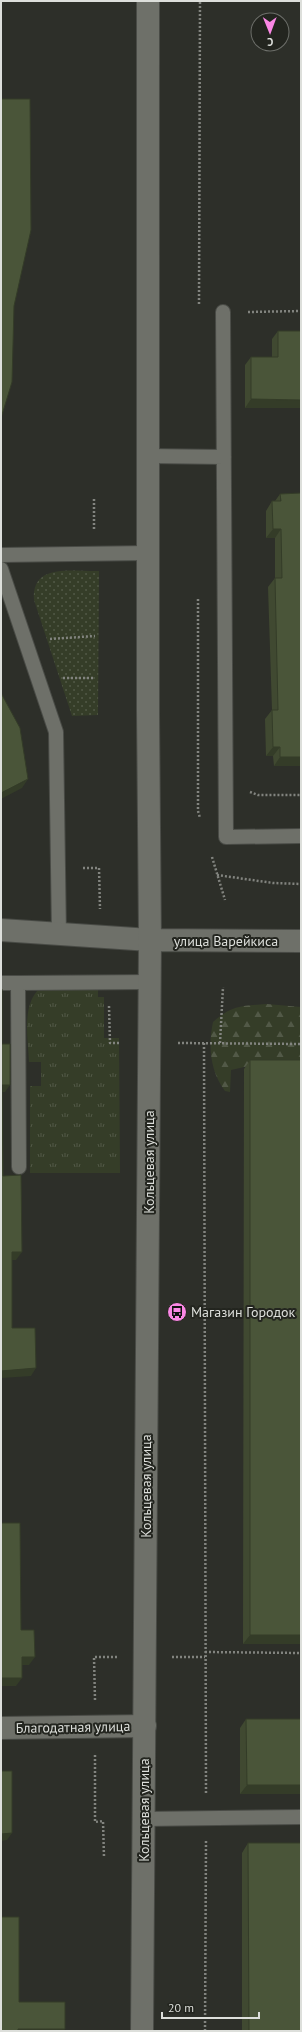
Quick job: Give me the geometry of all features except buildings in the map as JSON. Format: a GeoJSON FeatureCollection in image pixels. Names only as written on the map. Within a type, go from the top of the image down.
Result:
{"type":"FeatureCollection","features":[{"type":"Feature","properties":{"kind":"street","name":"Кольцевая улица"},"geometry":{"type":"LineString","coordinates":[[142,2031],[150,982],[148,1]]}},
{"type":"Feature","properties":{"kind":"street","name":"улица Варейкиса"},"geometry":{"type":"LineString","coordinates":[[1,930],[150,940],[301,941]]}},
{"type":"Feature","properties":{"kind":"street","name":"Благодатная улица"},"geometry":{"type":"LineString","coordinates":[[1,1728],[144,1726]]}},
{"type":"Feature","properties":{"kind":"lane"},"geometry":{"type":"LineString","coordinates":[[223,312],[226,837],[301,836]]}},
{"type":"Feature","properties":{"kind":"lane"},"geometry":{"type":"LineString","coordinates":[[148,456],[224,457]]}},
{"type":"Feature","properties":{"kind":"lane"},"geometry":{"type":"LineString","coordinates":[[1,555],[148,553]]}},
{"type":"Feature","properties":{"kind":"lane"},"geometry":{"type":"LineString","coordinates":[[1,569],[56,732],[59,935]]}},
{"type":"Feature","properties":{"kind":"lane"},"geometry":{"type":"LineString","coordinates":[[1,983],[150,982]]}},
{"type":"Feature","properties":{"kind":"lane"},"geometry":{"type":"LineString","coordinates":[[18,983],[19,1167]]}},
{"type":"Feature","properties":{"kind":"lane"},"geometry":{"type":"LineString","coordinates":[[144,1818],[301,1817]]}},
{"type":"Feature","properties":{"kind":"path"},"geometry":{"type":"LineString","coordinates":[[94,499],[95,554]]}},
{"type":"Feature","properties":{"kind":"path"},"geometry":{"type":"LineString","coordinates":[[49,640],[95,636]]}},
{"type":"Feature","properties":{"kind":"path"},"geometry":{"type":"LineString","coordinates":[[61,678],[95,678]]}},
{"type":"Feature","properties":{"kind":"path"},"geometry":{"type":"LineString","coordinates":[[80,868],[99,868],[100,937]]}},
{"type":"Feature","properties":{"kind":"path"},"geometry":{"type":"LineString","coordinates":[[225,900],[217,875],[273,883],[301,884]]}},
{"type":"Feature","properties":{"kind":"path"},"geometry":{"type":"LineString","coordinates":[[220,1043],[223,987]]}},
{"type":"Feature","properties":{"kind":"path"},"geometry":{"type":"LineString","coordinates":[[205,2031],[206,1818],[204,1043],[301,1044]]}},
{"type":"Feature","properties":{"kind":"path"},"geometry":{"type":"LineString","coordinates":[[205,1652],[301,1653]]}},
{"type":"Feature","properties":{"kind":"green space"},"geometry":{"type":"Polygon","coordinates":[[[67,571],[99,571],[98,715],[72,716],[34,600],[35,588],[39,580],[47,574],[67,571]]]}},
{"type":"Feature","properties":{"kind":"green space"},"geometry":{"type":"Polygon","coordinates":[[[98,986],[98,997],[104,997],[104,1038],[119,1038],[120,1173],[30,1173],[30,1086],[41,1086],[41,1062],[29,1062],[27,1022],[31,1003],[35,994],[41,987],[98,986]]]}},
{"type":"Feature","properties":{"kind":"green space"},"geometry":{"type":"Polygon","coordinates":[[[267,1004],[301,1007],[301,1063],[253,1065],[231,1070],[230,1092],[225,1091],[213,1067],[211,1031],[213,1022],[226,1012],[238,1007],[267,1004]]]}},
{"type":"Feature","properties":{"kind":"place","name":"Магазин Городок"},"geometry":{"type":"Point","coordinates":[177,1312]}}]}
